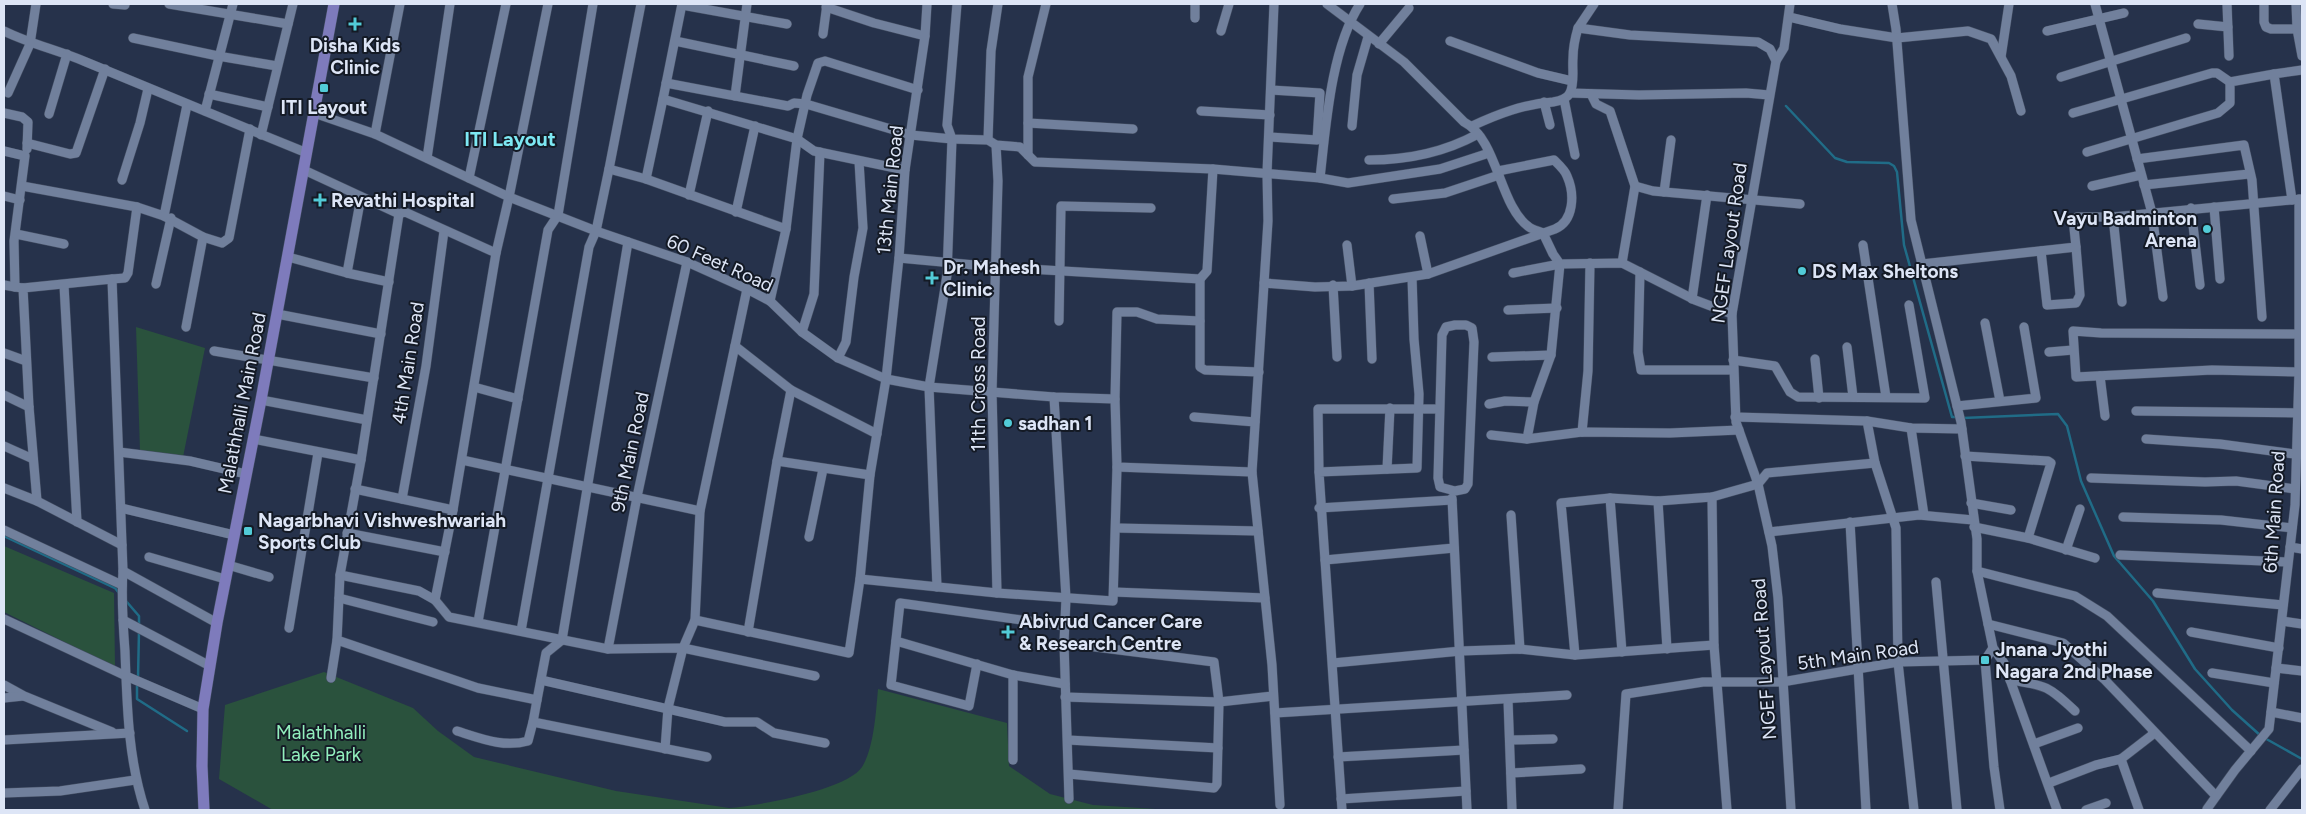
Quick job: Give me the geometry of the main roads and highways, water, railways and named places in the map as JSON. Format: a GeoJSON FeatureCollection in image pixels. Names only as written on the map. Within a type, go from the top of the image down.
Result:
{"type":"FeatureCollection","features":[{"type":"Feature","properties":{"kind":"main road","name":"Malathhalli Main Road"},"geometry":{"type":"LineString","coordinates":[[204,810],[202,766],[203,709],[225,579],[261,400],[334,4]]}},
{"type":"Feature","properties":{"kind":"waterway"},"geometry":{"type":"LineString","coordinates":[[1786,106],[1835,158],[1847,162],[1889,163],[1894,166],[1897,172],[1904,245],[1952,417],[1957,417]]}},
{"type":"Feature","properties":{"kind":"waterway"},"geometry":{"type":"LineString","coordinates":[[1963,418],[2058,414],[2067,426],[2081,481],[2114,556],[2153,601],[2195,669],[2232,710],[2261,736],[2302,759]]}},
{"type":"Feature","properties":{"kind":"waterway"},"geometry":{"type":"LineString","coordinates":[[4,536],[115,588],[119,593]]}},
{"type":"Feature","properties":{"kind":"waterway"},"geometry":{"type":"LineString","coordinates":[[126,601],[139,616],[139,625]]}},
{"type":"Feature","properties":{"kind":"waterway"},"geometry":{"type":"LineString","coordinates":[[138,678],[139,631]]}},
{"type":"Feature","properties":{"kind":"waterway"},"geometry":{"type":"LineString","coordinates":[[137,683],[137,699],[187,731]]}},
{"type":"Feature","properties":{"kind":"place","name":"Disha Kids Clinic"},"geometry":{"type":"Point","coordinates":[355,24]}},
{"type":"Feature","properties":{"kind":"place","name":"ITI Layout"},"geometry":{"type":"Point","coordinates":[324,88]}},
{"type":"Feature","properties":{"kind":"place","name":"Revathi Hospital"},"geometry":{"type":"Point","coordinates":[320,200]}},
{"type":"Feature","properties":{"kind":"place","name":"Vayu Badminton Arena"},"geometry":{"type":"Point","coordinates":[2207,229]}},
{"type":"Feature","properties":{"kind":"place","name":"DS Max Sheltons"},"geometry":{"type":"Point","coordinates":[1802,271]}},
{"type":"Feature","properties":{"kind":"place","name":"Dr. Mahesh Clinic"},"geometry":{"type":"Point","coordinates":[932,278]}},
{"type":"Feature","properties":{"kind":"place","name":"sadhan 1"},"geometry":{"type":"Point","coordinates":[1008,423]}},
{"type":"Feature","properties":{"kind":"place","name":"Nagarbhavi Vishweshwariah Sports Club"},"geometry":{"type":"Point","coordinates":[248,531]}},
{"type":"Feature","properties":{"kind":"place","name":"Abivrud Cancer Care & Research Centre"},"geometry":{"type":"Point","coordinates":[1008,632]}},
{"type":"Feature","properties":{"kind":"place","name":"Jnana Jyothi Nagara 2nd Phase"},"geometry":{"type":"Point","coordinates":[1985,660]}},
{"type":"Feature","properties":{"kind":"district","name":"ITI Layout"},"geometry":{"type":"Point","coordinates":[510,139]}},
{"type":"Feature","properties":{"kind":"park label","name":"Malathhalli Lake Park"},"geometry":{"type":"Point","coordinates":[321,743]}}]}
